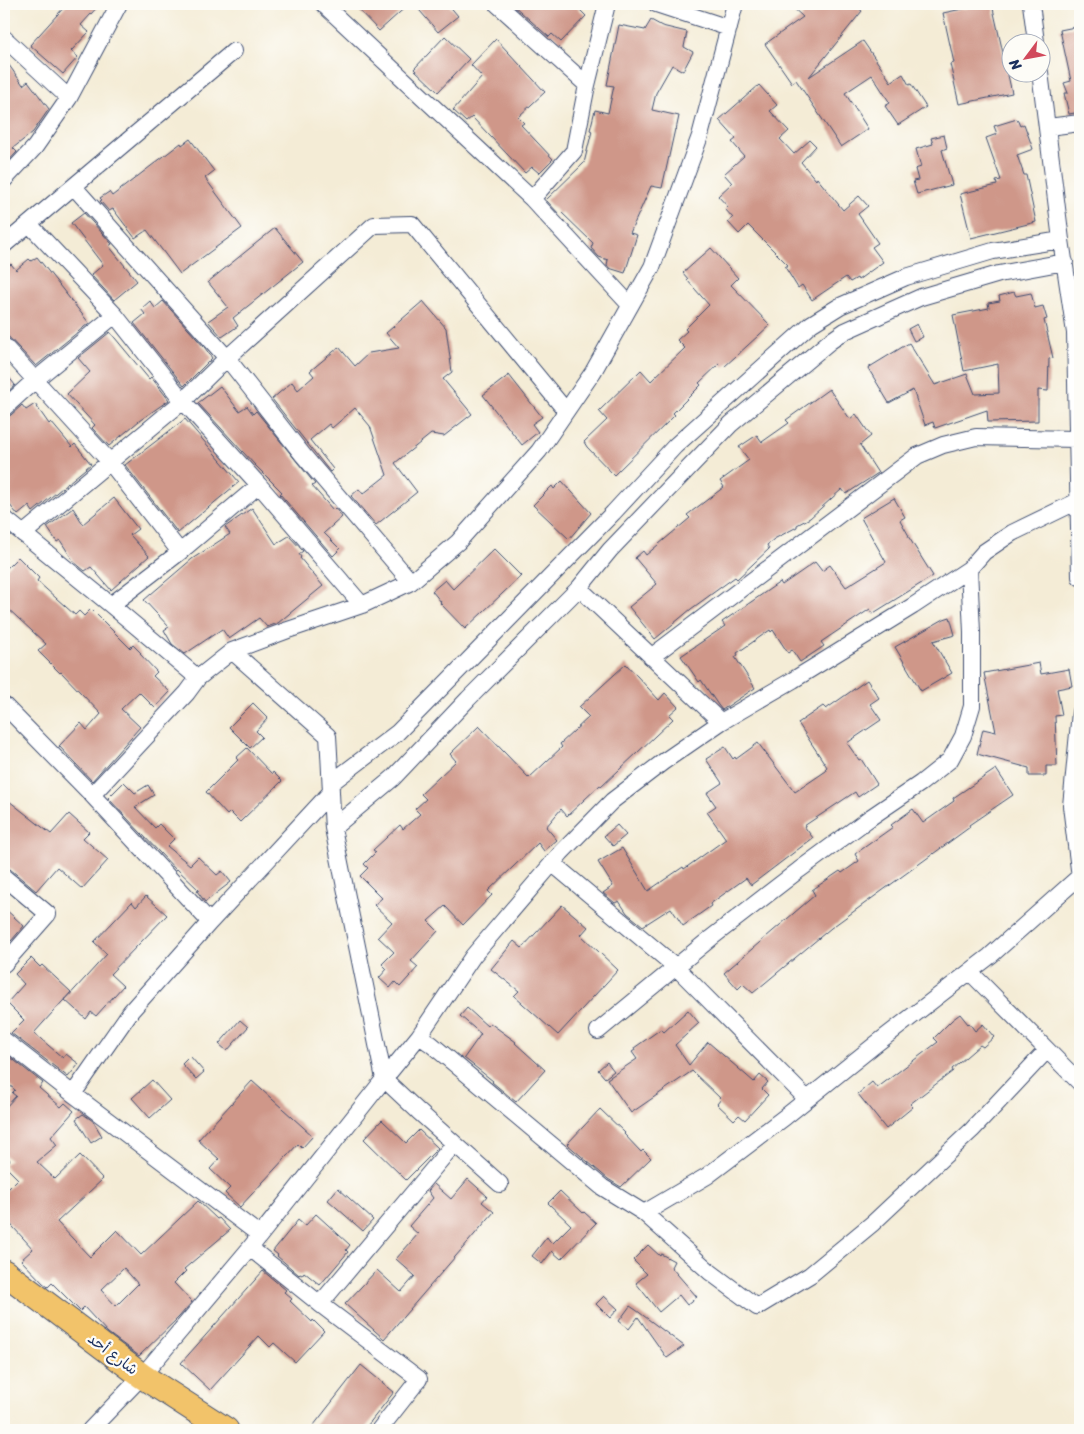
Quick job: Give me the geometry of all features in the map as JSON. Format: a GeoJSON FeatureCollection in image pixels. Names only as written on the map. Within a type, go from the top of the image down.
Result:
{"type":"FeatureCollection","features":[{"type":"Feature","properties":{"kind":"main road","name":"شارع أحد"},"geometry":{"type":"LineString","coordinates":[[4,1272],[142,1376],[226,1430]]}},
{"type":"Feature","properties":{"kind":"street"},"geometry":{"type":"LineString","coordinates":[[4,180],[35,147],[69,98],[119,4]]}},
{"type":"Feature","properties":{"kind":"street"},"geometry":{"type":"LineString","coordinates":[[323,4],[532,199],[630,305]]}},
{"type":"Feature","properties":{"kind":"street"},"geometry":{"type":"LineString","coordinates":[[497,4],[587,85]]}},
{"type":"Feature","properties":{"kind":"street"},"geometry":{"type":"LineString","coordinates":[[532,199],[574,151],[587,85],[607,4]]}},
{"type":"Feature","properties":{"kind":"street"},"geometry":{"type":"LineString","coordinates":[[656,4],[729,28]]}},
{"type":"Feature","properties":{"kind":"street"},"geometry":{"type":"LineString","coordinates":[[92,795],[187,693],[198,678],[232,651],[362,605],[411,582],[458,542],[539,451],[593,372],[652,267],[700,136],[735,4]]}},
{"type":"Feature","properties":{"kind":"street"},"geometry":{"type":"LineString","coordinates":[[1031,4],[1035,32]]}},
{"type":"Feature","properties":{"kind":"street"},"geometry":{"type":"LineString","coordinates":[[4,38],[69,98]]}},
{"type":"Feature","properties":{"kind":"street"},"geometry":{"type":"LineString","coordinates":[[4,245],[234,51]]}},
{"type":"Feature","properties":{"kind":"street"},"geometry":{"type":"LineString","coordinates":[[1041,82],[1061,240],[1075,333],[1080,577]]}},
{"type":"Feature","properties":{"kind":"street"},"geometry":{"type":"LineString","coordinates":[[1048,127],[1080,123]]}},
{"type":"Feature","properties":{"kind":"street"},"geometry":{"type":"LineString","coordinates":[[74,187],[227,358],[303,455],[411,582]]}},
{"type":"Feature","properties":{"kind":"street"},"geometry":{"type":"LineString","coordinates":[[29,224],[115,315],[183,401],[259,485],[362,605]]}},
{"type":"Feature","properties":{"kind":"street"},"geometry":{"type":"LineString","coordinates":[[23,534],[183,401],[227,358],[374,226],[412,224],[566,411]]}},
{"type":"Feature","properties":{"kind":"street"},"geometry":{"type":"LineString","coordinates":[[73,1094],[131,1011],[331,788],[397,733],[613,513],[675,446],[811,324],[840,306],[906,277],[993,251],[1061,240]]}},
{"type":"Feature","properties":{"kind":"street"},"geometry":{"type":"LineString","coordinates":[[332,828],[393,778],[468,699],[579,588],[610,550],[731,424],[828,342],[845,331],[921,297],[999,274],[1065,262]]}},
{"type":"Feature","properties":{"kind":"street"},"geometry":{"type":"LineString","coordinates":[[4,408],[115,315]]}},
{"type":"Feature","properties":{"kind":"street"},"geometry":{"type":"LineString","coordinates":[[4,346],[110,462],[180,552]]}},
{"type":"Feature","properties":{"kind":"street"},"geometry":{"type":"LineString","coordinates":[[651,657],[916,456],[943,445],[976,437],[1076,439]]}},
{"type":"Feature","properties":{"kind":"street"},"geometry":{"type":"LineString","coordinates":[[111,605],[180,552],[259,485]]}},
{"type":"Feature","properties":{"kind":"street"},"geometry":{"type":"LineString","coordinates":[[90,1430],[142,1376],[250,1248],[419,1036],[473,956],[552,863],[612,801],[663,762],[721,722],[913,606],[969,569],[984,552],[1012,533],[1078,501]]}},
{"type":"Feature","properties":{"kind":"street"},"geometry":{"type":"LineString","coordinates":[[4,518],[198,678]]}},
{"type":"Feature","properties":{"kind":"street"},"geometry":{"type":"LineString","coordinates":[[598,1031],[711,938],[950,760],[963,736],[972,706],[972,632],[969,569]]}},
{"type":"Feature","properties":{"kind":"street"},"geometry":{"type":"LineString","coordinates":[[579,588],[721,722]]}},
{"type":"Feature","properties":{"kind":"street"},"geometry":{"type":"LineString","coordinates":[[232,651],[328,736],[332,828],[384,1079],[500,1184]]}},
{"type":"Feature","properties":{"kind":"street"},"geometry":{"type":"LineString","coordinates":[[6,712],[92,795],[210,922]]}},
{"type":"Feature","properties":{"kind":"street"},"geometry":{"type":"LineString","coordinates":[[644,1213],[707,1176],[807,1099],[990,956],[1080,877],[1071,806],[1080,712]]}},
{"type":"Feature","properties":{"kind":"street"},"geometry":{"type":"LineString","coordinates":[[552,863],[676,967],[807,1099]]}},
{"type":"Feature","properties":{"kind":"street"},"geometry":{"type":"LineString","coordinates":[[4,878],[48,914],[4,964]]}},
{"type":"Feature","properties":{"kind":"street"},"geometry":{"type":"LineString","coordinates":[[970,972],[1080,1083]]}},
{"type":"Feature","properties":{"kind":"street"},"geometry":{"type":"LineString","coordinates":[[419,1036],[602,1187],[644,1213],[710,1272],[757,1307],[810,1275],[872,1223],[972,1130],[1047,1050]]}},
{"type":"Feature","properties":{"kind":"street"},"geometry":{"type":"LineString","coordinates":[[4,1040],[260,1235]]}},
{"type":"Feature","properties":{"kind":"street"},"geometry":{"type":"LineString","coordinates":[[320,1304],[454,1144]]}},
{"type":"Feature","properties":{"kind":"street"},"geometry":{"type":"LineString","coordinates":[[250,1248],[419,1379],[379,1430]]}},
{"type":"Feature","properties":{"kind":"building"},"geometry":{"type":"Polygon","coordinates":[[[67,4],[100,4],[81,25],[89,32],[71,51],[78,57],[63,74],[30,45],[67,4]]]}},
{"type":"Feature","properties":{"kind":"building"},"geometry":{"type":"Polygon","coordinates":[[[353,4],[409,4],[379,31],[353,4]]]}},
{"type":"Feature","properties":{"kind":"building"},"geometry":{"type":"Polygon","coordinates":[[[414,4],[448,4],[458,16],[438,32],[414,4]]]}},
{"type":"Feature","properties":{"kind":"building"},"geometry":{"type":"Polygon","coordinates":[[[512,4],[574,4],[586,16],[561,42],[552,34],[549,37],[512,4]]]}},
{"type":"Feature","properties":{"kind":"building"},"geometry":{"type":"Polygon","coordinates":[[[789,4],[853,4],[862,11],[809,77],[863,41],[891,82],[903,74],[926,107],[898,125],[885,106],[890,103],[872,75],[845,93],[868,129],[841,147],[796,80],[792,83],[765,44],[803,17],[789,4]]]}},
{"type":"Feature","properties":{"kind":"building"},"geometry":{"type":"Polygon","coordinates":[[[992,4],[1002,48],[1002,82],[1010,82],[1012,93],[959,104],[950,64],[954,63],[943,13],[992,4]]]}},
{"type":"Feature","properties":{"kind":"building"},"geometry":{"type":"Polygon","coordinates":[[[651,20],[662,26],[687,32],[684,47],[693,52],[683,71],[672,65],[656,93],[652,110],[679,116],[662,188],[651,186],[630,233],[637,235],[625,273],[609,268],[607,265],[608,260],[599,257],[591,248],[593,243],[561,212],[559,214],[546,200],[584,163],[595,110],[608,113],[614,86],[607,85],[619,25],[645,30],[651,20]]]}},
{"type":"Feature","properties":{"kind":"building"},"geometry":{"type":"Polygon","coordinates":[[[1080,26],[1080,112],[1069,114],[1064,93],[1068,93],[1064,83],[1071,81],[1060,30],[1080,26]]]}},
{"type":"Feature","properties":{"kind":"building"},"geometry":{"type":"Polygon","coordinates":[[[445,36],[469,59],[438,92],[414,69],[445,36]]]}},
{"type":"Feature","properties":{"kind":"building"},"geometry":{"type":"Polygon","coordinates":[[[496,39],[545,92],[518,117],[524,123],[521,125],[553,159],[539,173],[532,167],[525,173],[472,117],[466,122],[453,110],[482,77],[471,65],[496,39]]]}},
{"type":"Feature","properties":{"kind":"building"},"geometry":{"type":"Polygon","coordinates":[[[4,58],[23,85],[28,81],[49,109],[33,132],[13,148],[17,152],[4,166],[4,58]]]}},
{"type":"Feature","properties":{"kind":"building"},"geometry":{"type":"Polygon","coordinates":[[[759,85],[777,105],[770,111],[789,131],[780,139],[794,154],[810,140],[816,146],[801,162],[816,180],[817,178],[843,210],[859,196],[868,206],[858,214],[878,243],[872,247],[883,262],[858,280],[857,278],[850,282],[846,277],[812,300],[802,285],[798,288],[785,267],[788,265],[748,225],[739,234],[728,222],[733,218],[725,209],[728,207],[718,196],[732,183],[724,174],[744,156],[732,142],[736,139],[719,120],[759,85]]]}},
{"type":"Feature","properties":{"kind":"building"},"geometry":{"type":"Polygon","coordinates":[[[1017,119],[1020,126],[1024,124],[1033,149],[1017,155],[1024,175],[1026,175],[1036,222],[971,238],[960,194],[997,185],[996,181],[1001,180],[986,138],[997,134],[994,126],[1017,119]]]}},
{"type":"Feature","properties":{"kind":"building"},"geometry":{"type":"Polygon","coordinates":[[[944,135],[947,148],[942,150],[952,185],[917,194],[913,181],[918,180],[915,169],[921,167],[916,149],[933,144],[931,138],[944,135]]]}},
{"type":"Feature","properties":{"kind":"building"},"geometry":{"type":"Polygon","coordinates":[[[190,139],[214,171],[205,178],[242,228],[180,274],[147,230],[135,238],[113,209],[109,211],[100,201],[102,200],[100,198],[109,192],[112,196],[181,143],[182,145],[190,139]]]}},
{"type":"Feature","properties":{"kind":"building"},"geometry":{"type":"Polygon","coordinates":[[[84,213],[112,244],[109,246],[137,281],[114,300],[91,275],[103,265],[71,223],[84,213]]]}},
{"type":"Feature","properties":{"kind":"building"},"geometry":{"type":"Polygon","coordinates":[[[275,228],[303,262],[233,318],[238,326],[222,337],[208,321],[228,307],[208,282],[275,228]]]}},
{"type":"Feature","properties":{"kind":"building"},"geometry":{"type":"Polygon","coordinates":[[[711,248],[738,278],[731,285],[770,325],[724,367],[720,363],[699,383],[701,385],[673,413],[675,415],[614,475],[584,442],[607,420],[599,411],[641,370],[651,381],[685,348],[677,340],[687,331],[685,329],[709,305],[683,273],[711,248]]]}},
{"type":"Feature","properties":{"kind":"building"},"geometry":{"type":"Polygon","coordinates":[[[37,257],[89,323],[36,366],[4,332],[4,270],[11,264],[16,270],[29,259],[31,261],[37,257]]]}},
{"type":"Feature","properties":{"kind":"building"},"geometry":{"type":"Polygon","coordinates":[[[1014,292],[1016,296],[1031,293],[1035,308],[1043,306],[1047,319],[1044,320],[1053,358],[1049,359],[1048,391],[1038,390],[1038,421],[988,422],[987,410],[935,428],[933,422],[925,425],[913,390],[889,403],[868,368],[909,343],[935,385],[967,374],[975,394],[999,393],[998,364],[964,371],[953,315],[989,308],[988,303],[1000,301],[999,296],[1014,292]]]}},
{"type":"Feature","properties":{"kind":"building"},"geometry":{"type":"Polygon","coordinates":[[[150,301],[155,308],[163,301],[212,358],[184,386],[134,323],[145,314],[141,309],[150,301]]]}},
{"type":"Feature","properties":{"kind":"building"},"geometry":{"type":"Polygon","coordinates":[[[423,301],[446,328],[452,372],[443,379],[472,414],[444,436],[431,434],[395,463],[417,492],[376,525],[351,496],[359,489],[363,494],[387,475],[370,426],[355,408],[332,428],[329,424],[310,440],[333,469],[330,472],[272,399],[292,382],[298,390],[314,376],[310,371],[339,347],[355,366],[369,353],[399,348],[386,333],[423,301]]]}},
{"type":"Feature","properties":{"kind":"building"},"geometry":{"type":"Polygon","coordinates":[[[917,324],[923,337],[914,341],[908,329],[917,324]]]}},
{"type":"Feature","properties":{"kind":"building"},"geometry":{"type":"Polygon","coordinates":[[[110,332],[169,400],[139,421],[109,446],[92,428],[95,425],[67,394],[90,372],[78,358],[110,332]]]}},
{"type":"Feature","properties":{"kind":"building"},"geometry":{"type":"Polygon","coordinates":[[[4,371],[15,385],[4,395],[4,371]]]}},
{"type":"Feature","properties":{"kind":"building"},"geometry":{"type":"Polygon","coordinates":[[[509,375],[542,417],[532,424],[538,432],[522,445],[483,395],[509,375]]]}},
{"type":"Feature","properties":{"kind":"building"},"geometry":{"type":"Polygon","coordinates":[[[220,386],[239,411],[247,406],[253,414],[256,411],[315,484],[312,486],[333,510],[335,508],[342,517],[324,533],[340,549],[333,556],[280,494],[282,492],[198,403],[220,386]]]}},
{"type":"Feature","properties":{"kind":"building"},"geometry":{"type":"Polygon","coordinates":[[[829,389],[850,419],[856,414],[871,436],[860,445],[878,473],[846,494],[842,489],[810,518],[774,539],[767,545],[769,549],[737,579],[735,577],[691,609],[655,639],[629,607],[657,584],[635,558],[643,551],[646,555],[690,518],[687,515],[724,487],[720,481],[749,460],[739,447],[757,435],[762,442],[789,423],[786,420],[829,389]]]}},
{"type":"Feature","properties":{"kind":"building"},"geometry":{"type":"Polygon","coordinates":[[[35,404],[49,424],[51,422],[72,447],[75,444],[91,464],[33,512],[29,506],[18,515],[4,498],[4,418],[11,415],[22,405],[26,410],[35,404]]]}},
{"type":"Feature","properties":{"kind":"building"},"geometry":{"type":"Polygon","coordinates":[[[185,419],[239,482],[178,533],[125,465],[185,419]]]}},
{"type":"Feature","properties":{"kind":"building"},"geometry":{"type":"Polygon","coordinates":[[[562,481],[591,513],[569,539],[533,505],[552,486],[554,489],[562,481]]]}},
{"type":"Feature","properties":{"kind":"building"},"geometry":{"type":"Polygon","coordinates":[[[114,498],[138,529],[130,535],[149,556],[111,590],[91,567],[85,571],[74,562],[60,540],[57,542],[47,527],[73,508],[83,524],[114,498]]]}},
{"type":"Feature","properties":{"kind":"building"},"geometry":{"type":"Polygon","coordinates":[[[894,498],[905,517],[900,520],[908,536],[933,576],[872,614],[870,609],[821,642],[824,646],[800,662],[792,650],[788,653],[773,630],[771,632],[770,630],[737,653],[738,655],[735,657],[755,688],[722,710],[681,656],[725,626],[722,622],[780,582],[782,585],[815,562],[822,571],[830,565],[846,587],[886,562],[861,518],[894,498]]]}},
{"type":"Feature","properties":{"kind":"building"},"geometry":{"type":"Polygon","coordinates":[[[252,508],[276,544],[289,536],[303,551],[299,554],[300,558],[323,586],[278,623],[267,627],[259,618],[229,639],[222,629],[185,654],[172,644],[164,630],[169,627],[144,600],[192,559],[230,534],[225,527],[252,508]]]}},
{"type":"Feature","properties":{"kind":"building"},"geometry":{"type":"Polygon","coordinates":[[[494,549],[521,576],[465,629],[440,603],[432,591],[445,580],[453,589],[494,549]]]}},
{"type":"Feature","properties":{"kind":"building"},"geometry":{"type":"Polygon","coordinates":[[[18,557],[39,578],[37,581],[75,615],[79,611],[84,616],[91,609],[130,648],[133,645],[157,672],[153,676],[170,692],[155,708],[139,692],[121,709],[140,727],[92,781],[59,746],[81,723],[87,730],[101,714],[38,651],[46,644],[4,605],[4,571],[18,557]]]}},
{"type":"Feature","properties":{"kind":"building"},"geometry":{"type":"Polygon","coordinates":[[[950,617],[955,635],[933,641],[952,673],[921,691],[895,647],[950,617]]]}},
{"type":"Feature","properties":{"kind":"building"},"geometry":{"type":"Polygon","coordinates":[[[1039,663],[1041,674],[1069,669],[1072,686],[1057,689],[1062,715],[1055,716],[1057,766],[1046,766],[1046,776],[1029,776],[1029,768],[977,754],[983,729],[996,732],[984,673],[1039,663]]]}},
{"type":"Feature","properties":{"kind":"building"},"geometry":{"type":"Polygon","coordinates":[[[626,664],[659,700],[665,693],[678,707],[669,715],[673,719],[601,787],[600,785],[567,816],[561,809],[546,827],[557,840],[544,851],[538,843],[488,891],[492,895],[463,925],[445,906],[428,921],[438,931],[411,961],[418,967],[400,987],[395,982],[390,988],[379,978],[387,969],[382,964],[394,952],[378,937],[392,922],[374,905],[382,898],[360,876],[368,868],[364,864],[376,852],[373,850],[400,825],[403,829],[420,814],[415,809],[426,799],[421,794],[456,761],[450,754],[479,726],[529,778],[562,747],[560,744],[589,717],[579,707],[626,664]]]}},
{"type":"Feature","properties":{"kind":"building"},"geometry":{"type":"Polygon","coordinates":[[[867,680],[879,698],[870,704],[881,720],[847,743],[859,760],[861,759],[877,784],[858,797],[855,792],[804,826],[813,838],[751,885],[746,878],[683,926],[671,908],[643,926],[627,913],[619,901],[615,903],[603,893],[613,886],[598,862],[622,848],[648,891],[683,867],[684,869],[726,839],[707,812],[716,806],[707,793],[722,783],[706,759],[725,747],[733,759],[735,757],[736,759],[758,743],[795,792],[826,771],[827,767],[798,723],[823,706],[826,709],[867,680]]]}},
{"type":"Feature","properties":{"kind":"building"},"geometry":{"type":"Polygon","coordinates":[[[253,703],[268,718],[256,731],[262,737],[250,748],[229,727],[253,703]]]}},
{"type":"Feature","properties":{"kind":"building"},"geometry":{"type":"Polygon","coordinates":[[[247,748],[272,774],[273,772],[282,781],[240,822],[230,812],[227,815],[206,792],[238,760],[236,758],[247,748]]]}},
{"type":"Feature","properties":{"kind":"building"},"geometry":{"type":"Polygon","coordinates":[[[996,769],[1013,795],[969,825],[970,827],[831,928],[753,993],[743,984],[738,989],[724,973],[815,895],[812,890],[859,861],[855,854],[893,827],[891,825],[913,809],[923,823],[954,801],[953,798],[996,769]]]}},
{"type":"Feature","properties":{"kind":"building"},"geometry":{"type":"Polygon","coordinates":[[[124,782],[135,793],[148,785],[154,795],[135,807],[155,828],[159,824],[174,839],[167,846],[190,865],[198,857],[217,875],[222,871],[231,882],[205,902],[197,891],[199,890],[176,870],[108,798],[124,782]]]}},
{"type":"Feature","properties":{"kind":"building"},"geometry":{"type":"Polygon","coordinates":[[[4,797],[51,834],[69,814],[89,832],[83,838],[108,860],[82,889],[57,867],[36,891],[10,869],[4,867],[4,797]]]}},
{"type":"Feature","properties":{"kind":"building"},"geometry":{"type":"Polygon","coordinates":[[[617,825],[626,835],[613,846],[604,836],[617,825]]]}},
{"type":"Feature","properties":{"kind":"building"},"geometry":{"type":"Polygon","coordinates":[[[146,896],[167,915],[110,974],[123,986],[96,1016],[91,1012],[86,1019],[65,1000],[107,954],[94,942],[132,902],[136,907],[146,896]]]}},
{"type":"Feature","properties":{"kind":"building"},"geometry":{"type":"Polygon","coordinates":[[[562,905],[588,927],[581,935],[618,970],[558,1035],[514,996],[519,991],[491,969],[514,941],[522,948],[562,905]]]}},
{"type":"Feature","properties":{"kind":"building"},"geometry":{"type":"Polygon","coordinates":[[[4,908],[24,926],[11,941],[4,933],[4,908]]]}},
{"type":"Feature","properties":{"kind":"building"},"geometry":{"type":"Polygon","coordinates":[[[31,958],[40,967],[42,965],[71,992],[34,1033],[63,1058],[66,1054],[79,1064],[68,1077],[11,1033],[24,1020],[7,1003],[24,984],[15,974],[31,958]]]}},
{"type":"Feature","properties":{"kind":"building"},"geometry":{"type":"Polygon","coordinates":[[[467,1008],[487,1026],[490,1023],[516,1042],[545,1070],[516,1102],[464,1058],[481,1034],[460,1016],[467,1008]]]}},
{"type":"Feature","properties":{"kind":"building"},"geometry":{"type":"Polygon","coordinates":[[[688,1010],[699,1023],[675,1045],[689,1065],[708,1042],[754,1082],[760,1075],[768,1082],[762,1089],[768,1095],[745,1120],[739,1115],[734,1120],[717,1104],[721,1099],[692,1071],[631,1113],[607,1079],[637,1059],[632,1052],[635,1050],[634,1048],[661,1029],[664,1032],[688,1010]]]}},
{"type":"Feature","properties":{"kind":"building"},"geometry":{"type":"Polygon","coordinates":[[[960,1014],[975,1031],[983,1024],[994,1037],[983,1047],[980,1045],[952,1069],[953,1071],[910,1104],[913,1107],[886,1129],[858,1094],[872,1082],[877,1088],[938,1042],[934,1038],[960,1014]]]}},
{"type":"Feature","properties":{"kind":"building"},"geometry":{"type":"Polygon","coordinates":[[[240,1020],[248,1027],[227,1051],[219,1044],[240,1020]]]}},
{"type":"Feature","properties":{"kind":"building"},"geometry":{"type":"Polygon","coordinates":[[[190,1056],[204,1072],[196,1079],[182,1064],[190,1056]]]}},
{"type":"Feature","properties":{"kind":"building"},"geometry":{"type":"Polygon","coordinates":[[[10,1057],[43,1083],[39,1088],[61,1107],[65,1103],[74,1111],[51,1137],[57,1145],[37,1162],[55,1179],[80,1155],[103,1179],[57,1222],[90,1257],[117,1230],[141,1255],[198,1201],[217,1219],[219,1218],[230,1230],[184,1269],[186,1271],[174,1283],[192,1302],[139,1356],[108,1333],[84,1307],[80,1311],[52,1283],[48,1287],[43,1283],[21,1260],[33,1249],[4,1217],[4,1193],[18,1179],[4,1165],[10,1160],[4,1154],[4,1109],[16,1096],[12,1093],[15,1090],[6,1082],[10,1078],[4,1073],[4,1064],[10,1057]],[[124,1268],[101,1290],[116,1306],[138,1284],[124,1268]]]}},
{"type":"Feature","properties":{"kind":"building"},"geometry":{"type":"Polygon","coordinates":[[[607,1062],[614,1071],[605,1078],[598,1070],[607,1062]]]}},
{"type":"Feature","properties":{"kind":"building"},"geometry":{"type":"Polygon","coordinates":[[[152,1080],[170,1100],[150,1118],[132,1098],[152,1080]]]}},
{"type":"Feature","properties":{"kind":"building"},"geometry":{"type":"Polygon","coordinates":[[[252,1081],[313,1136],[302,1148],[298,1144],[240,1207],[225,1193],[230,1188],[210,1169],[219,1159],[198,1140],[252,1081]]]}},
{"type":"Feature","properties":{"kind":"building"},"geometry":{"type":"Polygon","coordinates":[[[600,1109],[625,1133],[641,1152],[643,1150],[651,1158],[621,1187],[608,1179],[567,1144],[600,1109]]]}},
{"type":"Feature","properties":{"kind":"building"},"geometry":{"type":"Polygon","coordinates":[[[83,1114],[93,1121],[102,1136],[91,1143],[76,1119],[83,1114]]]}},
{"type":"Feature","properties":{"kind":"building"},"geometry":{"type":"Polygon","coordinates":[[[382,1120],[406,1143],[419,1130],[438,1148],[406,1180],[364,1139],[382,1120]]]}},
{"type":"Feature","properties":{"kind":"building"},"geometry":{"type":"Polygon","coordinates":[[[468,1179],[487,1196],[482,1202],[494,1212],[384,1339],[345,1304],[377,1270],[401,1292],[415,1276],[396,1259],[418,1234],[409,1226],[433,1198],[428,1191],[434,1184],[451,1199],[468,1179]]]}},
{"type":"Feature","properties":{"kind":"building"},"geometry":{"type":"Polygon","coordinates":[[[338,1188],[373,1220],[363,1231],[328,1200],[338,1188]]]}},
{"type":"Feature","properties":{"kind":"building"},"geometry":{"type":"Polygon","coordinates":[[[560,1191],[596,1223],[561,1259],[552,1251],[542,1264],[532,1256],[547,1237],[552,1244],[571,1225],[548,1203],[560,1191]]]}},
{"type":"Feature","properties":{"kind":"building"},"geometry":{"type":"Polygon","coordinates":[[[316,1214],[350,1245],[346,1250],[348,1252],[320,1285],[304,1272],[302,1275],[299,1275],[273,1251],[298,1220],[305,1226],[316,1214]]]}},
{"type":"Feature","properties":{"kind":"building"},"geometry":{"type":"Polygon","coordinates":[[[648,1245],[660,1256],[661,1254],[674,1261],[671,1267],[697,1297],[687,1305],[679,1295],[659,1312],[636,1283],[647,1274],[633,1260],[648,1245]]]}},
{"type":"Feature","properties":{"kind":"building"},"geometry":{"type":"Polygon","coordinates":[[[263,1271],[286,1290],[284,1292],[292,1299],[290,1301],[324,1331],[295,1362],[274,1343],[270,1347],[259,1336],[210,1390],[181,1363],[263,1271]]]}},
{"type":"Feature","properties":{"kind":"building"},"geometry":{"type":"Polygon","coordinates":[[[604,1296],[618,1309],[610,1318],[596,1304],[604,1296]]]}},
{"type":"Feature","properties":{"kind":"building"},"geometry":{"type":"Polygon","coordinates":[[[630,1306],[684,1346],[667,1358],[638,1317],[629,1329],[619,1321],[630,1306]]]}},
{"type":"Feature","properties":{"kind":"building"},"geometry":{"type":"Polygon","coordinates":[[[361,1365],[394,1392],[364,1430],[310,1430],[361,1365]]]}}]}
